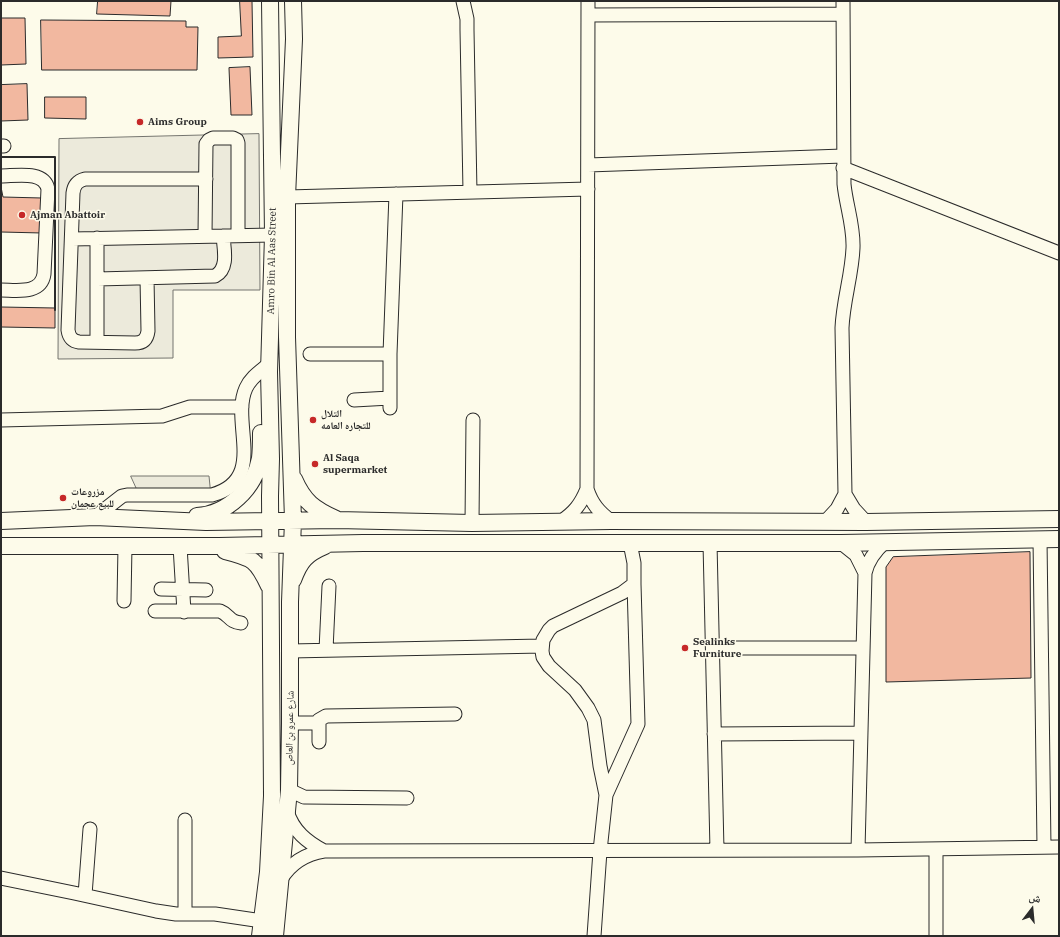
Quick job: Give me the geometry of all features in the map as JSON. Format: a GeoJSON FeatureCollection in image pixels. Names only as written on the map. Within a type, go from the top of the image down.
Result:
{"type":"FeatureCollection","features":[{"type":"Feature","properties":{"kind":"main road","name":"Amro Bin Al Aas Street"},"geometry":{"type":"LineString","coordinates":[[270,1],[273,235],[270,371],[270,521]]}},
{"type":"Feature","properties":{"kind":"main road","name":"Amro Bin Al Aas Street"},"geometry":{"type":"LineString","coordinates":[[293,1],[294,40],[287,197],[287,337],[293,520]]}},
{"type":"Feature","properties":{"kind":"main road"},"geometry":{"type":"LineString","coordinates":[[123,518],[136,515],[203,515],[223,508],[240,496],[253,478],[257,469],[261,447],[262,408],[270,371]]}},
{"type":"Feature","properties":{"kind":"main road"},"geometry":{"type":"LineString","coordinates":[[291,473],[300,493],[304,498],[320,512],[337,520]]}},
{"type":"Feature","properties":{"kind":"main road"},"geometry":{"type":"LineString","coordinates":[[1,520],[95,517],[206,522],[337,520],[472,523],[612,521],[866,522],[1059,518]]}},
{"type":"Feature","properties":{"kind":"main road","name":"شارع عمرو بن العاص"},"geometry":{"type":"LineString","coordinates":[[275,936],[289,790],[290,587],[293,520]]}},
{"type":"Feature","properties":{"kind":"main road","name":"شارع عمرو بن العاص"},"geometry":{"type":"LineString","coordinates":[[261,928],[268,865],[272,796],[270,521]]}},
{"type":"Feature","properties":{"kind":"main road"},"geometry":{"type":"LineString","coordinates":[[1040,539],[1046,535],[1059,532]]}},
{"type":"Feature","properties":{"kind":"main road"},"geometry":{"type":"LineString","coordinates":[[4,549],[124,546],[328,545],[371,543],[841,543],[1059,539]]}},
{"type":"Feature","properties":{"kind":"main road"},"geometry":{"type":"LineString","coordinates":[[290,587],[297,568],[304,559],[315,550],[328,545]]}},
{"type":"Feature","properties":{"kind":"main road"},"geometry":{"type":"LineString","coordinates":[[202,546],[238,554],[252,559],[258,564],[270,589]]}},
{"type":"Feature","properties":{"kind":"street"},"geometry":{"type":"LineString","coordinates":[[463,1],[467,19],[470,192]]}},
{"type":"Feature","properties":{"kind":"street"},"geometry":{"type":"LineString","coordinates":[[588,1],[588,489],[596,508],[612,521]]}},
{"type":"Feature","properties":{"kind":"street"},"geometry":{"type":"LineString","coordinates":[[588,15],[843,8],[843,162],[844,184],[851,222],[853,248],[842,328],[845,494],[837,509],[825,522]]}},
{"type":"Feature","properties":{"kind":"street"},"geometry":{"type":"LineString","coordinates":[[205,236],[207,142],[213,138],[235,138],[238,143],[238,235]]}},
{"type":"Feature","properties":{"kind":"street"},"geometry":{"type":"LineString","coordinates":[[588,165],[843,162],[1059,253]]}},
{"type":"Feature","properties":{"kind":"street"},"geometry":{"type":"LineString","coordinates":[[1,176],[36,176],[43,179],[48,189],[43,281],[38,287],[31,289],[1,290]]}},
{"type":"Feature","properties":{"kind":"street"},"geometry":{"type":"LineString","coordinates":[[147,278],[148,332],[146,339],[135,344],[76,341],[70,337],[73,188],[81,180],[206,179]]}},
{"type":"Feature","properties":{"kind":"street"},"geometry":{"type":"LineString","coordinates":[[287,197],[588,189]]}},
{"type":"Feature","properties":{"kind":"street"},"geometry":{"type":"LineString","coordinates":[[354,400],[390,403],[390,354],[396,194]]}},
{"type":"Feature","properties":{"kind":"street"},"geometry":{"type":"LineString","coordinates":[[72,239],[273,235]]}},
{"type":"Feature","properties":{"kind":"street"},"geometry":{"type":"LineString","coordinates":[[97,279],[211,276],[219,274],[224,266],[223,236]]}},
{"type":"Feature","properties":{"kind":"street"},"geometry":{"type":"LineString","coordinates":[[97,238],[97,342]]}},
{"type":"Feature","properties":{"kind":"street"},"geometry":{"type":"LineString","coordinates":[[310,354],[390,354]]}},
{"type":"Feature","properties":{"kind":"street"},"geometry":{"type":"LineString","coordinates":[[95,517],[122,496],[204,495],[226,489],[237,478],[243,464],[242,407],[244,394],[253,377],[270,371]]}},
{"type":"Feature","properties":{"kind":"street"},"geometry":{"type":"LineString","coordinates":[[1,420],[156,416],[167,415],[185,408],[196,406],[242,407]]}},
{"type":"Feature","properties":{"kind":"street"},"geometry":{"type":"LineString","coordinates":[[472,523],[473,420]]}},
{"type":"Feature","properties":{"kind":"street"},"geometry":{"type":"LineString","coordinates":[[560,522],[577,508],[588,489]]}},
{"type":"Feature","properties":{"kind":"street"},"geometry":{"type":"LineString","coordinates":[[845,494],[854,509],[866,522]]}},
{"type":"Feature","properties":{"kind":"street"},"geometry":{"type":"LineString","coordinates":[[1040,539],[1044,847]]}},
{"type":"Feature","properties":{"kind":"street"},"geometry":{"type":"LineString","coordinates":[[858,850],[865,573],[874,552],[885,542]]}},
{"type":"Feature","properties":{"kind":"street"},"geometry":{"type":"LineString","coordinates":[[606,795],[638,724],[634,563],[630,543]]}},
{"type":"Feature","properties":{"kind":"street"},"geometry":{"type":"LineString","coordinates":[[710,543],[717,850]]}},
{"type":"Feature","properties":{"kind":"street"},"geometry":{"type":"LineString","coordinates":[[841,543],[856,555],[865,573]]}},
{"type":"Feature","properties":{"kind":"street"},"geometry":{"type":"LineString","coordinates":[[124,546],[124,601]]}},
{"type":"Feature","properties":{"kind":"street"},"geometry":{"type":"LineString","coordinates":[[180,546],[184,612]]}},
{"type":"Feature","properties":{"kind":"street"},"geometry":{"type":"LineString","coordinates":[[594,936],[600,851],[606,795],[600,766],[594,720],[588,708],[575,690],[546,662],[542,651],[542,646],[545,635],[553,626],[622,593],[634,584]]}},
{"type":"Feature","properties":{"kind":"street"},"geometry":{"type":"LineString","coordinates":[[326,650],[329,586]]}},
{"type":"Feature","properties":{"kind":"street"},"geometry":{"type":"LineString","coordinates":[[161,590],[206,590]]}},
{"type":"Feature","properties":{"kind":"street"},"geometry":{"type":"LineString","coordinates":[[155,611],[220,611],[224,613],[231,621],[241,623]]}},
{"type":"Feature","properties":{"kind":"street"},"geometry":{"type":"LineString","coordinates":[[290,651],[542,646]]}},
{"type":"Feature","properties":{"kind":"street"},"geometry":{"type":"LineString","coordinates":[[712,648],[863,648]]}},
{"type":"Feature","properties":{"kind":"street"},"geometry":{"type":"LineString","coordinates":[[319,742],[319,723],[321,718],[326,716],[455,714]]}},
{"type":"Feature","properties":{"kind":"street"},"geometry":{"type":"LineString","coordinates":[[290,723],[319,723]]}},
{"type":"Feature","properties":{"kind":"street"},"geometry":{"type":"LineString","coordinates":[[714,734],[861,733]]}},
{"type":"Feature","properties":{"kind":"street"},"geometry":{"type":"LineString","coordinates":[[289,790],[304,797],[407,798]]}},
{"type":"Feature","properties":{"kind":"street"},"geometry":{"type":"LineString","coordinates":[[287,811],[296,830],[314,846],[324,851]]}},
{"type":"Feature","properties":{"kind":"street"},"geometry":{"type":"LineString","coordinates":[[185,820],[185,914]]}},
{"type":"Feature","properties":{"kind":"street"},"geometry":{"type":"LineString","coordinates":[[85,895],[90,829]]}},
{"type":"Feature","properties":{"kind":"street"},"geometry":{"type":"LineString","coordinates":[[281,879],[289,868],[299,859],[307,855],[324,851],[858,850],[1059,847]]}},
{"type":"Feature","properties":{"kind":"street"},"geometry":{"type":"LineString","coordinates":[[936,848],[936,936]]}},
{"type":"Feature","properties":{"kind":"street"},"geometry":{"type":"LineString","coordinates":[[1,878],[156,911],[185,914],[215,914],[261,928]]}},
{"type":"Feature","properties":{"kind":"shaded area"},"geometry":{"type":"Polygon","coordinates":[[[259,134],[260,290],[173,290],[173,358],[58,359],[59,139],[259,134]]]}},
{"type":"Feature","properties":{"kind":"shaded area"},"geometry":{"type":"Polygon","coordinates":[[[131,476],[209,476],[211,496],[141,498],[131,476]]]}},
{"type":"Feature","properties":{"kind":"building"},"geometry":{"type":"Polygon","coordinates":[[[98,1],[171,1],[170,16],[97,14],[98,1]]]}},
{"type":"Feature","properties":{"kind":"building"},"geometry":{"type":"Polygon","coordinates":[[[240,1],[252,1],[253,57],[218,58],[218,37],[241,36],[240,1]]]}},
{"type":"Feature","properties":{"kind":"building"},"geometry":{"type":"Polygon","coordinates":[[[1,18],[25,18],[26,64],[1,65],[1,18]]]}},
{"type":"Feature","properties":{"kind":"building"},"geometry":{"type":"Polygon","coordinates":[[[41,20],[186,21],[186,27],[198,27],[197,70],[42,70],[41,20]]]}},
{"type":"Feature","properties":{"kind":"building"},"geometry":{"type":"Polygon","coordinates":[[[250,67],[252,115],[231,115],[229,68],[250,67]]]}},
{"type":"Feature","properties":{"kind":"building"},"geometry":{"type":"Polygon","coordinates":[[[27,84],[28,120],[1,121],[1,85],[27,84]]]}},
{"type":"Feature","properties":{"kind":"building"},"geometry":{"type":"Polygon","coordinates":[[[45,97],[86,97],[86,119],[45,118],[45,97]]]}},
{"type":"Feature","properties":{"kind":"building","name":"Ajman Abattoir"},"geometry":{"type":"Polygon","coordinates":[[[1,187],[3,197],[42,198],[42,233],[1,232],[1,187]]]}},
{"type":"Feature","properties":{"kind":"building"},"geometry":{"type":"Polygon","coordinates":[[[1,307],[55,308],[55,328],[1,327],[1,307]]]}},
{"type":"Feature","properties":{"kind":"building"},"geometry":{"type":"Polygon","coordinates":[[[1030,552],[1031,678],[886,682],[886,567],[893,557],[1030,552]]]}},
{"type":"Feature","properties":{"kind":"wall"},"geometry":{"type":"LineString","coordinates":[[1,157],[55,157],[55,310]]}},
{"type":"Feature","properties":{"kind":"place","name":"Aims Group"},"geometry":{"type":"Point","coordinates":[140,122]}},
{"type":"Feature","properties":{"kind":"place","name":"Ajman Abattoir"},"geometry":{"type":"Point","coordinates":[22,215]}},
{"type":"Feature","properties":{"kind":"place","name":"التلال للتجاره العامه"},"geometry":{"type":"Point","coordinates":[313,420]}},
{"type":"Feature","properties":{"kind":"place","name":"Al Saqa supermarket"},"geometry":{"type":"Point","coordinates":[315,464]}},
{"type":"Feature","properties":{"kind":"place","name":"مزروعات للبيع عجمان"},"geometry":{"type":"Point","coordinates":[63,498]}},
{"type":"Feature","properties":{"kind":"place","name":"Sealinks Furniture"},"geometry":{"type":"Point","coordinates":[685,648]}}]}
